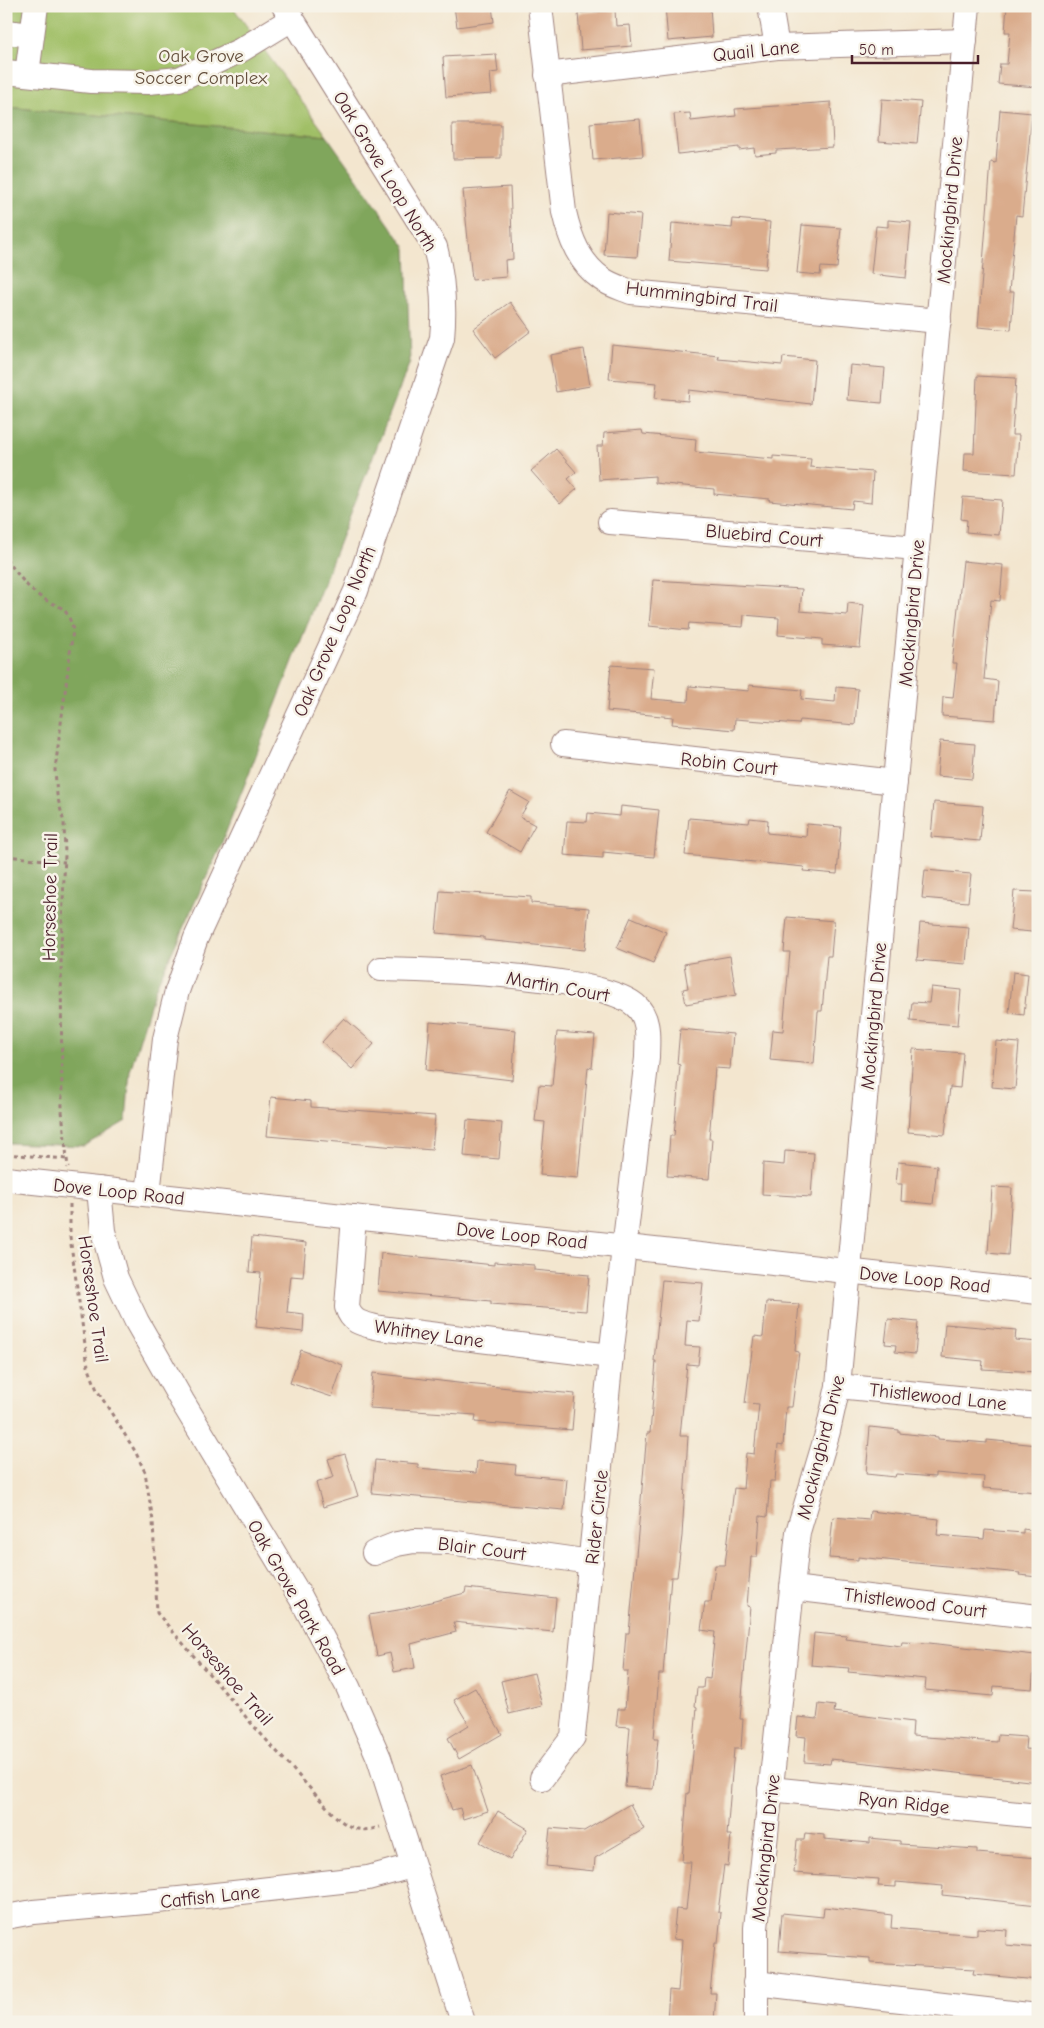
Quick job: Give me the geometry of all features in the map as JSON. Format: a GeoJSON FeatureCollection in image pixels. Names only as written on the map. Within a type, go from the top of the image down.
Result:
{"type":"FeatureCollection","features":[{"type":"Feature","properties":{"kind":"street"},"geometry":{"type":"LineString","coordinates":[[36,6],[32,35],[17,73],[101,81],[148,82],[179,78],[241,50],[288,12]]}},
{"type":"Feature","properties":{"kind":"street","name":"Hummingbird Trail"},"geometry":{"type":"LineString","coordinates":[[540,6],[564,212],[569,232],[579,256],[602,280],[630,292],[939,321]]}},
{"type":"Feature","properties":{"kind":"street"},"geometry":{"type":"LineString","coordinates":[[770,6],[777,47]]}},
{"type":"Feature","properties":{"kind":"street","name":"Mockingbird Drive"},"geometry":{"type":"LineString","coordinates":[[756,2022],[756,1928],[798,1532],[828,1431],[838,1386],[968,6]]}},
{"type":"Feature","properties":{"kind":"street","name":"Oak Grove Loop North"},"geometry":{"type":"LineString","coordinates":[[148,1194],[165,1040],[180,982],[196,938],[356,591],[442,338],[445,304],[442,271],[436,247],[288,12]]}},
{"type":"Feature","properties":{"kind":"street"},"geometry":{"type":"LineString","coordinates":[[6,32],[32,35]]}},
{"type":"Feature","properties":{"kind":"street","name":"Quail Lane"},"geometry":{"type":"LineString","coordinates":[[548,75],[777,47],[965,41]]}},
{"type":"Feature","properties":{"kind":"street","name":"Bluebird Court"},"geometry":{"type":"LineString","coordinates":[[610,522],[917,548]]}},
{"type":"Feature","properties":{"kind":"street","name":"Robin Court"},"geometry":{"type":"LineString","coordinates":[[563,744],[895,782]]}},
{"type":"Feature","properties":{"kind":"street","name":"Martin Court"},"geometry":{"type":"LineString","coordinates":[[381,969],[457,971],[580,985],[622,997],[636,1005],[644,1015],[648,1032],[647,1058],[626,1247]]}},
{"type":"Feature","properties":{"kind":"street","name":"Dove Loop Road"},"geometry":{"type":"LineString","coordinates":[[6,1179],[1038,1292]]}},
{"type":"Feature","properties":{"kind":"street","name":"Oak Grove Park Road"},"geometry":{"type":"LineString","coordinates":[[99,1189],[103,1231],[116,1278],[177,1393],[301,1598],[348,1687],[379,1758],[463,2022]]}},
{"type":"Feature","properties":{"kind":"street","name":"Whitney Lane"},"geometry":{"type":"LineString","coordinates":[[354,1217],[347,1307],[350,1316],[357,1323],[380,1328],[611,1356]]}},
{"type":"Feature","properties":{"kind":"street","name":"Rider Circle"},"geometry":{"type":"LineString","coordinates":[[542,1778],[573,1737],[611,1356],[626,1247]]}},
{"type":"Feature","properties":{"kind":"street","name":"Thistlewood Lane"},"geometry":{"type":"LineString","coordinates":[[838,1386],[1038,1406]]}},
{"type":"Feature","properties":{"kind":"street","name":"Blair Court"},"geometry":{"type":"LineString","coordinates":[[374,1554],[397,1544],[414,1541],[450,1542],[591,1562]]}},
{"type":"Feature","properties":{"kind":"street","name":"Thistlewood Court"},"geometry":{"type":"LineString","coordinates":[[792,1588],[1038,1616]]}},
{"type":"Feature","properties":{"kind":"street","name":"Ryan Ridge"},"geometry":{"type":"LineString","coordinates":[[770,1789],[1038,1816]]}},
{"type":"Feature","properties":{"kind":"street","name":"Catfish Lane"},"geometry":{"type":"LineString","coordinates":[[6,1917],[33,1912],[179,1899],[368,1878],[412,1866]]}},
{"type":"Feature","properties":{"kind":"street"},"geometry":{"type":"LineString","coordinates":[[755,1983],[1038,2016]]}},
{"type":"Feature","properties":{"kind":"path","name":"Horseshoe Trail"},"geometry":{"type":"LineString","coordinates":[[6,559],[38,596],[58,605],[69,614],[72,630],[55,770],[57,795],[64,823],[65,862],[61,946],[62,1111],[70,1186],[70,1237],[88,1366],[97,1390],[135,1451],[145,1472],[153,1521],[158,1613],[251,1723],[342,1822],[349,1828],[366,1832],[398,1821]]}},
{"type":"Feature","properties":{"kind":"path"},"geometry":{"type":"LineString","coordinates":[[6,856],[65,862]]}},
{"type":"Feature","properties":{"kind":"path"},"geometry":{"type":"LineString","coordinates":[[6,1154],[67,1159]]}},
{"type":"Feature","properties":{"kind":"green space","name":"Oak Grove Soccer Complex"},"geometry":{"type":"Polygon","coordinates":[[[6,6],[232,6],[327,136],[6,107],[6,6]]]}},
{"type":"Feature","properties":{"kind":"green space"},"geometry":{"type":"Polygon","coordinates":[[[6,107],[327,136],[406,248],[410,362],[219,850],[155,989],[130,1071],[126,1121],[84,1146],[6,1143],[6,107]]]}},
{"type":"Feature","properties":{"kind":"building"},"geometry":{"type":"Polygon","coordinates":[[[454,6],[492,6],[494,22],[457,27],[454,6]]]}},
{"type":"Feature","properties":{"kind":"building"},"geometry":{"type":"Polygon","coordinates":[[[665,6],[710,6],[712,37],[668,41],[665,6]]]}},
{"type":"Feature","properties":{"kind":"building"},"geometry":{"type":"Polygon","coordinates":[[[1007,6],[1038,6],[1038,87],[998,84],[1000,64],[1007,64],[1010,32],[1005,32],[1007,6]]]}},
{"type":"Feature","properties":{"kind":"building"},"geometry":{"type":"Polygon","coordinates":[[[615,10],[616,26],[630,25],[632,46],[581,50],[578,13],[615,10]]]}},
{"type":"Feature","properties":{"kind":"building"},"geometry":{"type":"Polygon","coordinates":[[[496,54],[498,72],[490,73],[492,94],[446,97],[443,57],[496,54]]]}},
{"type":"Feature","properties":{"kind":"building"},"geometry":{"type":"Polygon","coordinates":[[[882,99],[921,102],[917,144],[879,141],[882,99]]]}},
{"type":"Feature","properties":{"kind":"building"},"geometry":{"type":"Polygon","coordinates":[[[831,102],[833,147],[776,150],[776,153],[755,155],[754,148],[739,150],[739,147],[678,154],[674,114],[690,113],[691,121],[736,116],[735,109],[831,102]]]}},
{"type":"Feature","properties":{"kind":"building"},"geometry":{"type":"Polygon","coordinates":[[[1000,110],[1032,113],[1022,216],[1016,215],[1009,292],[1014,292],[1011,330],[978,327],[991,162],[996,163],[1000,110]]]}},
{"type":"Feature","properties":{"kind":"building"},"geometry":{"type":"Polygon","coordinates":[[[640,119],[643,156],[593,160],[590,123],[640,119]]]}},
{"type":"Feature","properties":{"kind":"building"},"geometry":{"type":"Polygon","coordinates":[[[452,124],[501,124],[501,158],[453,159],[452,124]]]}},
{"type":"Feature","properties":{"kind":"building"},"geometry":{"type":"Polygon","coordinates":[[[510,187],[513,259],[505,260],[506,277],[472,280],[463,190],[510,187]]]}},
{"type":"Feature","properties":{"kind":"building"},"geometry":{"type":"Polygon","coordinates":[[[607,212],[641,215],[637,257],[604,255],[607,212]]]}},
{"type":"Feature","properties":{"kind":"building"},"geometry":{"type":"Polygon","coordinates":[[[733,219],[770,222],[766,269],[669,261],[672,223],[732,228],[733,219]]]}},
{"type":"Feature","properties":{"kind":"building"},"geometry":{"type":"Polygon","coordinates":[[[888,220],[911,222],[906,278],[871,274],[876,226],[888,227],[888,220]]]}},
{"type":"Feature","properties":{"kind":"building"},"geometry":{"type":"Polygon","coordinates":[[[802,225],[841,228],[837,268],[821,267],[820,275],[797,273],[802,225]]]}},
{"type":"Feature","properties":{"kind":"building"},"geometry":{"type":"Polygon","coordinates":[[[510,302],[531,331],[495,358],[473,329],[510,302]]]}},
{"type":"Feature","properties":{"kind":"building"},"geometry":{"type":"Polygon","coordinates":[[[612,345],[719,356],[718,359],[782,365],[783,357],[815,360],[811,404],[689,390],[688,401],[655,398],[657,383],[609,379],[612,345]]]}},
{"type":"Feature","properties":{"kind":"building"},"geometry":{"type":"Polygon","coordinates":[[[584,349],[590,386],[556,392],[550,355],[584,349]]]}},
{"type":"Feature","properties":{"kind":"building"},"geometry":{"type":"Polygon","coordinates":[[[850,365],[885,368],[882,403],[847,400],[850,365]]]}},
{"type":"Feature","properties":{"kind":"building"},"geometry":{"type":"Polygon","coordinates":[[[977,376],[1016,378],[1012,435],[1019,435],[1016,474],[964,471],[965,453],[974,453],[977,376]]]}},
{"type":"Feature","properties":{"kind":"building"},"geometry":{"type":"Polygon","coordinates":[[[642,430],[643,434],[696,439],[695,452],[773,459],[773,456],[811,459],[810,467],[873,472],[871,503],[853,501],[852,509],[769,501],[770,499],[714,494],[714,489],[655,483],[655,476],[599,480],[597,446],[603,446],[604,433],[642,430]]]}},
{"type":"Feature","properties":{"kind":"building"},"geometry":{"type":"Polygon","coordinates":[[[556,449],[576,472],[568,479],[577,489],[560,504],[531,471],[556,449]]]}},
{"type":"Feature","properties":{"kind":"building"},"geometry":{"type":"Polygon","coordinates":[[[963,497],[1002,500],[999,535],[966,532],[967,520],[961,519],[963,497]]]}},
{"type":"Feature","properties":{"kind":"building"},"geometry":{"type":"Polygon","coordinates":[[[963,561],[1003,565],[1000,601],[991,600],[984,679],[998,681],[995,720],[942,716],[943,697],[953,698],[957,663],[952,663],[963,561]]]}},
{"type":"Feature","properties":{"kind":"building"},"geometry":{"type":"Polygon","coordinates":[[[653,580],[802,589],[800,611],[847,615],[848,603],[864,605],[860,648],[822,645],[822,639],[778,635],[779,618],[744,615],[743,627],[689,623],[688,630],[649,626],[653,580]]]}},
{"type":"Feature","properties":{"kind":"building"},"geometry":{"type":"Polygon","coordinates":[[[611,665],[654,668],[651,699],[688,702],[689,686],[749,691],[749,685],[802,690],[801,699],[835,702],[836,687],[858,689],[855,725],[800,720],[799,724],[735,719],[734,730],[672,724],[673,717],[607,711],[611,665]]]}},
{"type":"Feature","properties":{"kind":"building"},"geometry":{"type":"Polygon","coordinates":[[[940,741],[975,744],[972,779],[937,776],[940,741]]]}},
{"type":"Feature","properties":{"kind":"building"},"geometry":{"type":"Polygon","coordinates":[[[510,791],[529,802],[520,817],[535,825],[520,852],[486,832],[510,791]]]}},
{"type":"Feature","properties":{"kind":"building"},"geometry":{"type":"Polygon","coordinates":[[[934,802],[983,806],[980,841],[931,837],[934,802]]]}},
{"type":"Feature","properties":{"kind":"building"},"geometry":{"type":"Polygon","coordinates":[[[621,806],[659,810],[654,857],[603,852],[603,858],[564,855],[567,821],[587,822],[588,813],[620,816],[621,806]]]}},
{"type":"Feature","properties":{"kind":"building"},"geometry":{"type":"Polygon","coordinates":[[[689,818],[749,823],[750,818],[768,820],[767,833],[806,837],[807,824],[841,827],[837,874],[803,871],[804,867],[685,855],[689,818]]]}},
{"type":"Feature","properties":{"kind":"building"},"geometry":{"type":"Polygon","coordinates":[[[925,870],[971,874],[968,902],[922,898],[925,870]]]}},
{"type":"Feature","properties":{"kind":"building"},"geometry":{"type":"Polygon","coordinates":[[[440,891],[531,897],[531,903],[589,908],[585,950],[484,940],[484,937],[436,933],[440,891]]]}},
{"type":"Feature","properties":{"kind":"building"},"geometry":{"type":"Polygon","coordinates":[[[1014,891],[1036,892],[1032,932],[1010,930],[1014,891]]]}},
{"type":"Feature","properties":{"kind":"building"},"geometry":{"type":"Polygon","coordinates":[[[631,917],[666,932],[653,963],[617,948],[631,917]]]}},
{"type":"Feature","properties":{"kind":"building"},"geometry":{"type":"Polygon","coordinates":[[[787,917],[834,921],[831,956],[827,956],[822,1011],[818,1011],[814,1064],[770,1060],[773,1030],[783,1031],[790,952],[784,952],[787,917]]]}},
{"type":"Feature","properties":{"kind":"building"},"geometry":{"type":"Polygon","coordinates":[[[920,923],[969,927],[966,964],[917,960],[920,923]]]}},
{"type":"Feature","properties":{"kind":"building"},"geometry":{"type":"Polygon","coordinates":[[[730,956],[736,995],[686,1004],[683,989],[688,988],[684,964],[730,956]]]}},
{"type":"Feature","properties":{"kind":"building"},"geometry":{"type":"Polygon","coordinates":[[[1013,972],[1028,974],[1024,1015],[1009,1013],[1013,972]]]}},
{"type":"Feature","properties":{"kind":"building"},"geometry":{"type":"Polygon","coordinates":[[[931,987],[961,990],[958,1025],[910,1021],[912,1002],[929,1003],[931,987]]]}},
{"type":"Feature","properties":{"kind":"building"},"geometry":{"type":"Polygon","coordinates":[[[344,1018],[374,1044],[352,1069],[322,1042],[344,1018]]]}},
{"type":"Feature","properties":{"kind":"building"},"geometry":{"type":"Polygon","coordinates":[[[430,1022],[516,1030],[512,1080],[426,1070],[430,1022]]]}},
{"type":"Feature","properties":{"kind":"building"},"geometry":{"type":"Polygon","coordinates":[[[680,1029],[733,1034],[730,1069],[715,1068],[709,1139],[712,1139],[709,1179],[667,1176],[670,1136],[674,1136],[680,1065],[677,1064],[680,1029]]]}},
{"type":"Feature","properties":{"kind":"building"},"geometry":{"type":"Polygon","coordinates":[[[557,1032],[595,1035],[592,1068],[588,1067],[578,1178],[540,1175],[545,1122],[535,1121],[539,1085],[552,1086],[557,1032]]]}},
{"type":"Feature","properties":{"kind":"building"},"geometry":{"type":"Polygon","coordinates":[[[996,1041],[1019,1043],[1015,1089],[992,1087],[996,1041]]]}},
{"type":"Feature","properties":{"kind":"building"},"geometry":{"type":"Polygon","coordinates":[[[913,1049],[963,1053],[960,1088],[950,1087],[945,1135],[908,1132],[913,1049]]]}},
{"type":"Feature","properties":{"kind":"building"},"geometry":{"type":"Polygon","coordinates":[[[271,1097],[311,1101],[311,1107],[435,1116],[432,1150],[267,1136],[271,1097]]]}},
{"type":"Feature","properties":{"kind":"building"},"geometry":{"type":"Polygon","coordinates":[[[467,1120],[502,1123],[499,1159],[464,1156],[467,1120]]]}},
{"type":"Feature","properties":{"kind":"building"},"geometry":{"type":"Polygon","coordinates":[[[785,1151],[814,1153],[811,1197],[762,1194],[763,1163],[784,1165],[785,1151]]]}},
{"type":"Feature","properties":{"kind":"building"},"geometry":{"type":"Polygon","coordinates":[[[898,1162],[937,1166],[933,1204],[901,1201],[902,1184],[896,1184],[898,1162]]]}},
{"type":"Feature","properties":{"kind":"building"},"geometry":{"type":"Polygon","coordinates":[[[992,1187],[1012,1188],[1008,1255],[988,1253],[992,1187]]]}},
{"type":"Feature","properties":{"kind":"building"},"geometry":{"type":"Polygon","coordinates":[[[252,1237],[306,1243],[303,1277],[291,1276],[287,1312],[304,1314],[303,1332],[256,1327],[261,1273],[249,1272],[252,1237]]]}},
{"type":"Feature","properties":{"kind":"building"},"geometry":{"type":"Polygon","coordinates":[[[381,1253],[494,1265],[494,1262],[534,1265],[534,1270],[589,1275],[586,1311],[491,1304],[491,1301],[378,1291],[381,1253]]]}},
{"type":"Feature","properties":{"kind":"building"},"geometry":{"type":"Polygon","coordinates":[[[662,1280],[703,1283],[699,1321],[687,1320],[685,1346],[700,1347],[698,1365],[687,1364],[680,1436],[688,1436],[682,1536],[677,1577],[671,1577],[663,1674],[659,1674],[654,1739],[658,1739],[653,1789],[625,1787],[630,1727],[616,1726],[618,1709],[625,1709],[628,1671],[623,1671],[626,1633],[629,1633],[647,1433],[650,1433],[656,1361],[654,1361],[662,1280]]]}},
{"type":"Feature","properties":{"kind":"building"},"geometry":{"type":"Polygon","coordinates":[[[766,1302],[799,1304],[795,1351],[799,1352],[792,1407],[786,1407],[783,1446],[778,1445],[775,1481],[770,1481],[767,1517],[760,1516],[757,1557],[751,1557],[747,1606],[750,1607],[740,1719],[743,1719],[741,1749],[734,1749],[727,1835],[731,1835],[728,1866],[724,1865],[718,1912],[721,1913],[718,1943],[715,1943],[710,1993],[716,1993],[714,2022],[667,2021],[669,1990],[678,1991],[682,1940],[673,1939],[676,1909],[686,1910],[691,1862],[682,1862],[687,1793],[689,1793],[697,1707],[695,1706],[697,1688],[703,1688],[704,1678],[710,1679],[715,1632],[701,1630],[705,1602],[711,1602],[715,1565],[725,1565],[734,1488],[743,1489],[746,1453],[754,1454],[759,1404],[745,1403],[754,1336],[763,1337],[766,1302]]]}},
{"type":"Feature","properties":{"kind":"building"},"geometry":{"type":"Polygon","coordinates":[[[888,1319],[918,1322],[915,1354],[895,1352],[896,1345],[885,1344],[888,1319]]]}},
{"type":"Feature","properties":{"kind":"building"},"geometry":{"type":"Polygon","coordinates":[[[945,1324],[1016,1330],[1015,1340],[1038,1342],[1038,1372],[982,1369],[983,1361],[942,1357],[945,1324]]]}},
{"type":"Feature","properties":{"kind":"building"},"geometry":{"type":"Polygon","coordinates":[[[301,1350],[343,1365],[332,1397],[290,1383],[301,1350]]]}},
{"type":"Feature","properties":{"kind":"building"},"geometry":{"type":"Polygon","coordinates":[[[373,1373],[575,1394],[572,1430],[475,1422],[476,1415],[370,1408],[373,1373]]]}},
{"type":"Feature","properties":{"kind":"building"},"geometry":{"type":"Polygon","coordinates":[[[870,1427],[899,1430],[899,1433],[938,1437],[938,1439],[987,1443],[987,1440],[1038,1445],[1038,1492],[983,1488],[984,1477],[935,1473],[935,1477],[896,1474],[895,1477],[866,1474],[870,1427]]]}},
{"type":"Feature","properties":{"kind":"building"},"geometry":{"type":"Polygon","coordinates":[[[345,1454],[358,1496],[323,1507],[316,1483],[334,1477],[328,1459],[345,1454]]]}},
{"type":"Feature","properties":{"kind":"building"},"geometry":{"type":"Polygon","coordinates":[[[375,1460],[418,1464],[418,1468],[476,1473],[477,1461],[516,1465],[515,1474],[567,1479],[564,1510],[372,1493],[375,1460]]]}},
{"type":"Feature","properties":{"kind":"building"},"geometry":{"type":"Polygon","coordinates":[[[870,1511],[939,1519],[937,1535],[984,1539],[985,1530],[1023,1533],[1023,1529],[1038,1531],[1038,1577],[1019,1575],[1020,1573],[858,1557],[858,1560],[829,1558],[833,1517],[869,1520],[870,1511]]]}},
{"type":"Feature","properties":{"kind":"building"},"geometry":{"type":"Polygon","coordinates":[[[466,1588],[556,1598],[553,1632],[453,1622],[456,1632],[411,1644],[415,1668],[394,1672],[390,1653],[377,1656],[369,1615],[404,1609],[465,1593],[466,1588]]]}},
{"type":"Feature","properties":{"kind":"building"},"geometry":{"type":"Polygon","coordinates":[[[814,1633],[847,1636],[846,1639],[901,1646],[902,1642],[929,1643],[1035,1655],[1032,1689],[994,1686],[993,1696],[925,1690],[926,1679],[848,1672],[849,1668],[811,1665],[814,1633]]]}},
{"type":"Feature","properties":{"kind":"building"},"geometry":{"type":"Polygon","coordinates":[[[534,1673],[542,1706],[509,1714],[501,1681],[534,1673]]]}},
{"type":"Feature","properties":{"kind":"building"},"geometry":{"type":"Polygon","coordinates":[[[475,1688],[502,1734],[459,1759],[448,1738],[469,1725],[454,1700],[475,1688]]]}},
{"type":"Feature","properties":{"kind":"building"},"geometry":{"type":"Polygon","coordinates":[[[819,1704],[835,1706],[834,1712],[913,1722],[912,1736],[997,1742],[998,1735],[1026,1737],[1025,1749],[1038,1750],[1038,1782],[831,1759],[830,1764],[804,1762],[806,1737],[796,1736],[798,1717],[817,1719],[819,1704]]]}},
{"type":"Feature","properties":{"kind":"building"},"geometry":{"type":"Polygon","coordinates":[[[472,1765],[488,1811],[463,1819],[460,1808],[452,1810],[440,1776],[472,1765]]]}},
{"type":"Feature","properties":{"kind":"building"},"geometry":{"type":"Polygon","coordinates":[[[630,1804],[644,1829],[595,1858],[594,1871],[546,1866],[550,1828],[584,1831],[630,1804]]]}},
{"type":"Feature","properties":{"kind":"building"},"geometry":{"type":"Polygon","coordinates":[[[498,1811],[528,1829],[510,1860],[480,1842],[498,1811]]]}},
{"type":"Feature","properties":{"kind":"building"},"geometry":{"type":"Polygon","coordinates":[[[805,1833],[824,1835],[824,1839],[870,1843],[870,1838],[900,1841],[900,1844],[977,1849],[977,1853],[1038,1858],[1038,1905],[942,1895],[943,1886],[896,1882],[896,1887],[878,1886],[879,1879],[794,1873],[797,1840],[804,1840],[805,1833]]]}},
{"type":"Feature","properties":{"kind":"building"},"geometry":{"type":"Polygon","coordinates":[[[824,1907],[892,1915],[891,1928],[977,1935],[977,1928],[1007,1930],[1006,1945],[1038,1948],[1038,1980],[973,1974],[974,1969],[870,1963],[870,1958],[779,1951],[782,1913],[823,1917],[824,1907]]]}}]}
